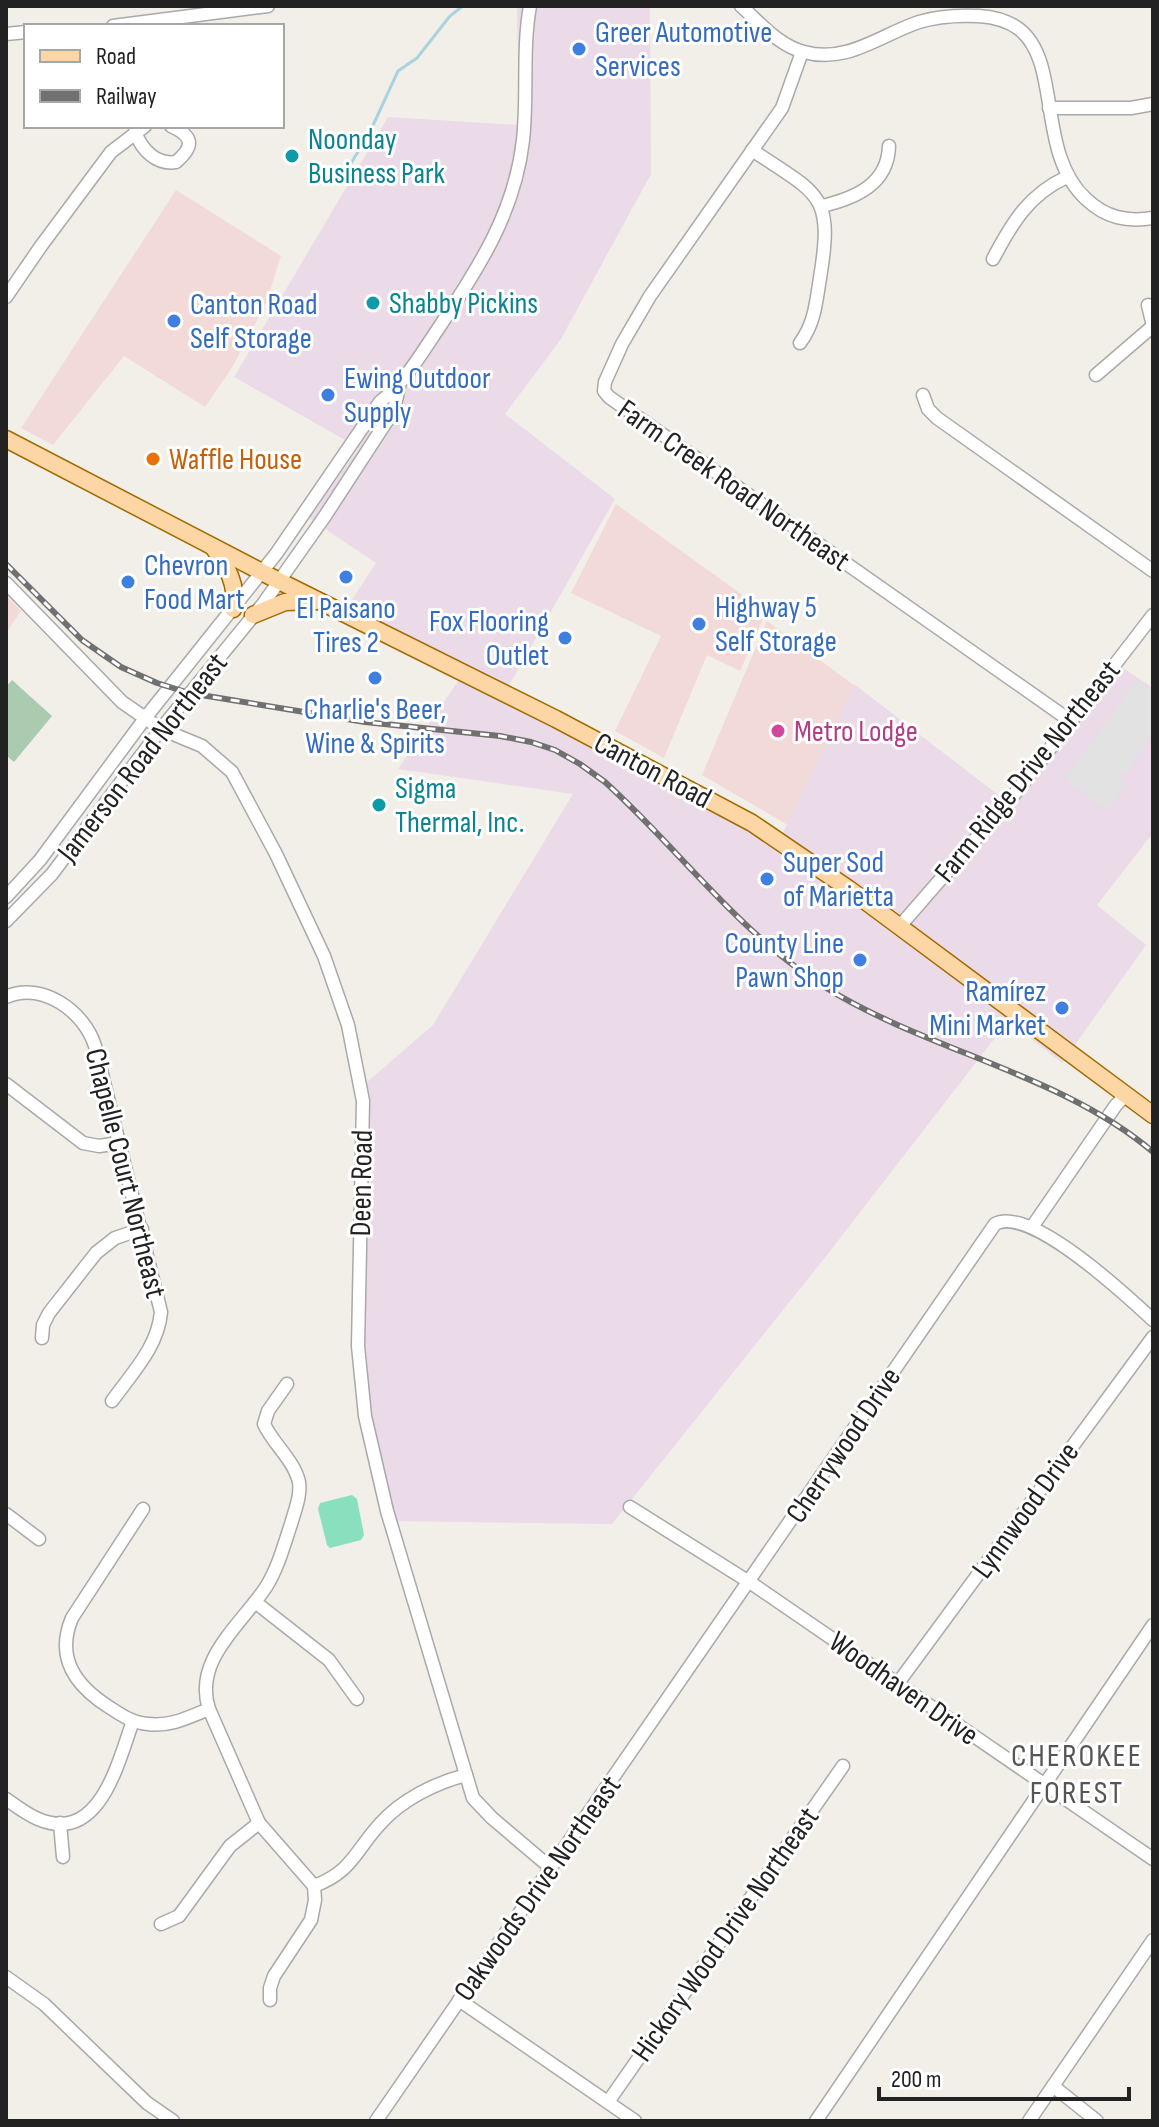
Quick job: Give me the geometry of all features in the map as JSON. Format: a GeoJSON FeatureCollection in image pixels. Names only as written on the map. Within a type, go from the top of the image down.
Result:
{"type":"FeatureCollection","features":[{"type":"Feature","properties":{"kind":"main road","name":"Canton Road"},"geometry":{"type":"LineString","coordinates":[[6,439],[320,602],[543,712],[738,815],[805,857],[1152,1112]]}},
{"type":"Feature","properties":{"kind":"main road"},"geometry":{"type":"LineString","coordinates":[[212,546],[233,585],[233,609]]}},
{"type":"Feature","properties":{"kind":"main road"},"geometry":{"type":"LineString","coordinates":[[253,615],[285,602],[320,602]]}},
{"type":"Feature","properties":{"kind":"street"},"geometry":{"type":"LineString","coordinates":[[128,24],[268,6]]}},
{"type":"Feature","properties":{"kind":"street"},"geometry":{"type":"LineString","coordinates":[[523,6],[528,20]]}},
{"type":"Feature","properties":{"kind":"street","name":"Jamerson Road Northeast"},"geometry":{"type":"LineString","coordinates":[[6,897],[40,860],[146,717],[262,572],[380,402],[399,387],[484,259],[512,196],[523,139],[530,6]]}},
{"type":"Feature","properties":{"kind":"street"},"geometry":{"type":"LineString","coordinates":[[741,6],[757,11],[778,39],[802,52],[825,54],[850,52],[916,23],[941,17],[995,18],[1019,29],[1031,43],[1039,62],[1056,151],[1067,177],[1088,201],[1109,215],[1128,220],[1153,218]]}},
{"type":"Feature","properties":{"kind":"street","name":"Farm Creek Road Northeast"},"geometry":{"type":"LineString","coordinates":[[802,52],[782,108],[641,310],[622,344],[604,391],[1072,722]]}},
{"type":"Feature","properties":{"kind":"street"},"geometry":{"type":"LineString","coordinates":[[1049,108],[1131,108],[1153,104]]}},
{"type":"Feature","properties":{"kind":"street"},"geometry":{"type":"LineString","coordinates":[[6,297],[111,152],[140,129],[151,156],[164,164],[176,162],[189,147],[189,140],[184,132],[175,128]]}},
{"type":"Feature","properties":{"kind":"street"},"geometry":{"type":"LineString","coordinates":[[822,206],[855,195],[881,176],[889,159],[889,146]]}},
{"type":"Feature","properties":{"kind":"street"},"geometry":{"type":"LineString","coordinates":[[752,150],[807,188],[822,206],[827,225],[814,318],[800,343]]}},
{"type":"Feature","properties":{"kind":"street"},"geometry":{"type":"LineString","coordinates":[[993,259],[1021,211],[1045,189],[1067,177]]}},
{"type":"Feature","properties":{"kind":"street"},"geometry":{"type":"LineString","coordinates":[[1096,375],[1153,326],[1148,305]]}},
{"type":"Feature","properties":{"kind":"street","name":"Jamerson Road Northeast"},"geometry":{"type":"LineString","coordinates":[[6,921],[52,874],[161,729],[279,581],[394,410],[399,387]]}},
{"type":"Feature","properties":{"kind":"street"},"geometry":{"type":"LineString","coordinates":[[923,395],[928,409],[937,418],[1153,571]]}},
{"type":"Feature","properties":{"kind":"street","name":"Deen Road"},"geometry":{"type":"LineString","coordinates":[[6,583],[122,702],[161,729],[202,746],[223,762],[245,794],[324,956],[348,1025],[363,1101],[358,1346],[365,1416],[387,1511],[477,1804],[551,1868]]}},
{"type":"Feature","properties":{"kind":"street","name":"Farm Ridge Drive Northeast"},"geometry":{"type":"LineString","coordinates":[[900,926],[1018,790],[1153,615]]}},
{"type":"Feature","properties":{"kind":"street","name":"Chapelle Court Northeast"},"geometry":{"type":"LineString","coordinates":[[6,997],[27,991],[47,995],[79,1017],[95,1046],[160,1300],[160,1324],[150,1348],[112,1401]]}},
{"type":"Feature","properties":{"kind":"street"},"geometry":{"type":"LineString","coordinates":[[6,1084],[83,1143],[99,1146],[120,1143]]}},
{"type":"Feature","properties":{"kind":"street"},"geometry":{"type":"LineString","coordinates":[[1126,1095],[1032,1227],[1077,1255],[1153,1320]]}},
{"type":"Feature","properties":{"kind":"street","name":"Cherrywood Drive"},"geometry":{"type":"LineString","coordinates":[[700,1656],[987,1235],[1000,1221],[1008,1220],[1032,1227]]}},
{"type":"Feature","properties":{"kind":"street"},"geometry":{"type":"LineString","coordinates":[[42,1338],[43,1325],[49,1313],[96,1253],[115,1238],[142,1229]]}},
{"type":"Feature","properties":{"kind":"street","name":"Lynnwood Drive"},"geometry":{"type":"LineString","coordinates":[[898,1683],[1153,1337]]}},
{"type":"Feature","properties":{"kind":"street"},"geometry":{"type":"LineString","coordinates":[[270,2000],[274,1976],[311,1920],[314,1886],[259,1823],[204,1691],[210,1663],[255,1602],[279,1560],[299,1500],[296,1473],[269,1437],[264,1424],[268,1411],[287,1384]]}},
{"type":"Feature","properties":{"kind":"street","name":"Woodhaven Drive"},"geometry":{"type":"LineString","coordinates":[[630,1507],[898,1683],[1153,1859]]}},
{"type":"Feature","properties":{"kind":"street"},"geometry":{"type":"LineString","coordinates":[[143,1509],[72,1618],[66,1639],[68,1658],[81,1686],[133,1721],[166,1725],[209,1709]]}},
{"type":"Feature","properties":{"kind":"street"},"geometry":{"type":"LineString","coordinates":[[6,1514],[39,1539]]}},
{"type":"Feature","properties":{"kind":"street"},"geometry":{"type":"LineString","coordinates":[[255,1602],[329,1660],[357,1699]]}},
{"type":"Feature","properties":{"kind":"street"},"geometry":{"type":"LineString","coordinates":[[816,2121],[1153,1625]]}},
{"type":"Feature","properties":{"kind":"street","name":"Oakwoods Drive Northeast"},"geometry":{"type":"LineString","coordinates":[[376,2121],[700,1656]]}},
{"type":"Feature","properties":{"kind":"street"},"geometry":{"type":"LineString","coordinates":[[6,1799],[38,1819],[60,1823],[88,1813],[102,1800],[133,1721]]}},
{"type":"Feature","properties":{"kind":"street","name":"Hickory Wood Drive Northeast"},"geometry":{"type":"LineString","coordinates":[[608,2102],[843,1766]]}},
{"type":"Feature","properties":{"kind":"street"},"geometry":{"type":"LineString","coordinates":[[314,1886],[343,1871],[381,1822],[401,1805],[466,1775]]}},
{"type":"Feature","properties":{"kind":"street"},"geometry":{"type":"LineString","coordinates":[[60,1823],[63,1857]]}},
{"type":"Feature","properties":{"kind":"street"},"geometry":{"type":"LineString","coordinates":[[161,1924],[179,1916],[230,1846],[259,1823]]}},
{"type":"Feature","properties":{"kind":"street"},"geometry":{"type":"LineString","coordinates":[[1029,2121],[1153,1940]]}},
{"type":"Feature","properties":{"kind":"street"},"geometry":{"type":"LineString","coordinates":[[6,1977],[57,2016],[158,2118],[173,2121]]}},
{"type":"Feature","properties":{"kind":"street"},"geometry":{"type":"LineString","coordinates":[[459,2000],[635,2121]]}},
{"type":"Feature","properties":{"kind":"street"},"geometry":{"type":"LineString","coordinates":[[1053,2086],[1097,2121]]}},
{"type":"Feature","properties":{"kind":"shaded area"},"geometry":{"type":"Polygon","coordinates":[[[517,6],[650,6],[651,174],[561,339],[505,414],[615,499],[504,694],[780,839],[854,684],[1010,804],[1117,664],[1153,688],[1153,833],[1097,905],[1146,945],[1062,1063],[1008,1021],[827,1255],[612,1524],[384,1521],[360,1352],[371,1187],[366,1083],[433,1025],[573,794],[398,769],[461,677],[343,613],[376,563],[309,518],[359,448],[234,377],[388,117],[519,125],[517,6]]]}},
{"type":"Feature","properties":{"kind":"shaded area","name":"Canton Road Self Storage"},"geometry":{"type":"Polygon","coordinates":[[[176,190],[281,256],[266,303],[233,366],[205,407],[124,356],[53,445],[21,428],[176,190]]]}},
{"type":"Feature","properties":{"kind":"shaded area","name":"Highway 5 Self Storage"},"geometry":{"type":"Polygon","coordinates":[[[616,504],[766,612],[740,671],[707,655],[664,758],[615,731],[661,636],[571,593],[616,504]]]}},
{"type":"Feature","properties":{"kind":"shaded area"},"geometry":{"type":"Polygon","coordinates":[[[6,595],[21,611],[6,633],[6,595]]]}},
{"type":"Feature","properties":{"kind":"shaded area","name":"Metro Lodge"},"geometry":{"type":"Polygon","coordinates":[[[767,621],[855,686],[793,828],[702,775],[767,621]]]}},
{"type":"Feature","properties":{"kind":"shaded area"},"geometry":{"type":"Polygon","coordinates":[[[1137,680],[1153,691],[1153,733],[1129,771],[1124,772],[1120,779],[1125,783],[1108,810],[1065,779],[1137,680]]]}},
{"type":"Feature","properties":{"kind":"green space"},"geometry":{"type":"Polygon","coordinates":[[[12,680],[52,716],[14,762],[6,755],[6,687],[12,680]]]}},
{"type":"Feature","properties":{"kind":"green space"},"geometry":{"type":"Polygon","coordinates":[[[352,1495],[357,1499],[364,1535],[361,1540],[330,1548],[318,1509],[320,1503],[352,1495]]]}},
{"type":"Feature","properties":{"kind":"waterway"},"geometry":{"type":"LineString","coordinates":[[348,168],[369,134],[398,71],[417,58],[450,16],[463,6]]}},
{"type":"Feature","properties":{"kind":"railway"},"geometry":{"type":"LineString","coordinates":[[6,564],[82,640],[121,667],[157,683],[189,693],[365,722],[500,736],[555,750],[605,782],[739,918],[796,967],[828,989],[867,1011],[1078,1103],[1117,1125],[1153,1152]]}},
{"type":"Feature","properties":{"kind":"place","name":"Greer Automotive Services"},"geometry":{"type":"Point","coordinates":[579,49]}},
{"type":"Feature","properties":{"kind":"place","name":"Noonday Business Park"},"geometry":{"type":"Point","coordinates":[292,156]}},
{"type":"Feature","properties":{"kind":"place","name":"Shabby Pickins"},"geometry":{"type":"Point","coordinates":[373,303]}},
{"type":"Feature","properties":{"kind":"place","name":"Canton Road Self Storage"},"geometry":{"type":"Point","coordinates":[174,321]}},
{"type":"Feature","properties":{"kind":"place","name":"Ewing Outdoor Supply"},"geometry":{"type":"Point","coordinates":[328,395]}},
{"type":"Feature","properties":{"kind":"place","name":"Waffle House"},"geometry":{"type":"Point","coordinates":[153,459]}},
{"type":"Feature","properties":{"kind":"place","name":"El Paisano Tires 2"},"geometry":{"type":"Point","coordinates":[346,577]}},
{"type":"Feature","properties":{"kind":"place","name":"Chevron Food Mart"},"geometry":{"type":"Point","coordinates":[128,582]}},
{"type":"Feature","properties":{"kind":"place","name":"Highway 5 Self Storage"},"geometry":{"type":"Point","coordinates":[699,624]}},
{"type":"Feature","properties":{"kind":"place","name":"Fox Flooring Outlet"},"geometry":{"type":"Point","coordinates":[565,638]}},
{"type":"Feature","properties":{"kind":"place","name":"Charlie's Beer, Wine & Spirits"},"geometry":{"type":"Point","coordinates":[375,678]}},
{"type":"Feature","properties":{"kind":"place","name":"Metro Lodge"},"geometry":{"type":"Point","coordinates":[778,731]}},
{"type":"Feature","properties":{"kind":"place","name":"Sigma Thermal, Inc."},"geometry":{"type":"Point","coordinates":[379,805]}},
{"type":"Feature","properties":{"kind":"place","name":"Super Sod of Marietta"},"geometry":{"type":"Point","coordinates":[767,879]}},
{"type":"Feature","properties":{"kind":"place","name":"County Line Pawn Shop"},"geometry":{"type":"Point","coordinates":[860,960]}},
{"type":"Feature","properties":{"kind":"place","name":"Ramírez Mini Market"},"geometry":{"type":"Point","coordinates":[1062,1008]}},
{"type":"Feature","properties":{"kind":"district","name":"CHEROKEE FOREST"},"geometry":{"type":"Point","coordinates":[1077,1774]}}]}
